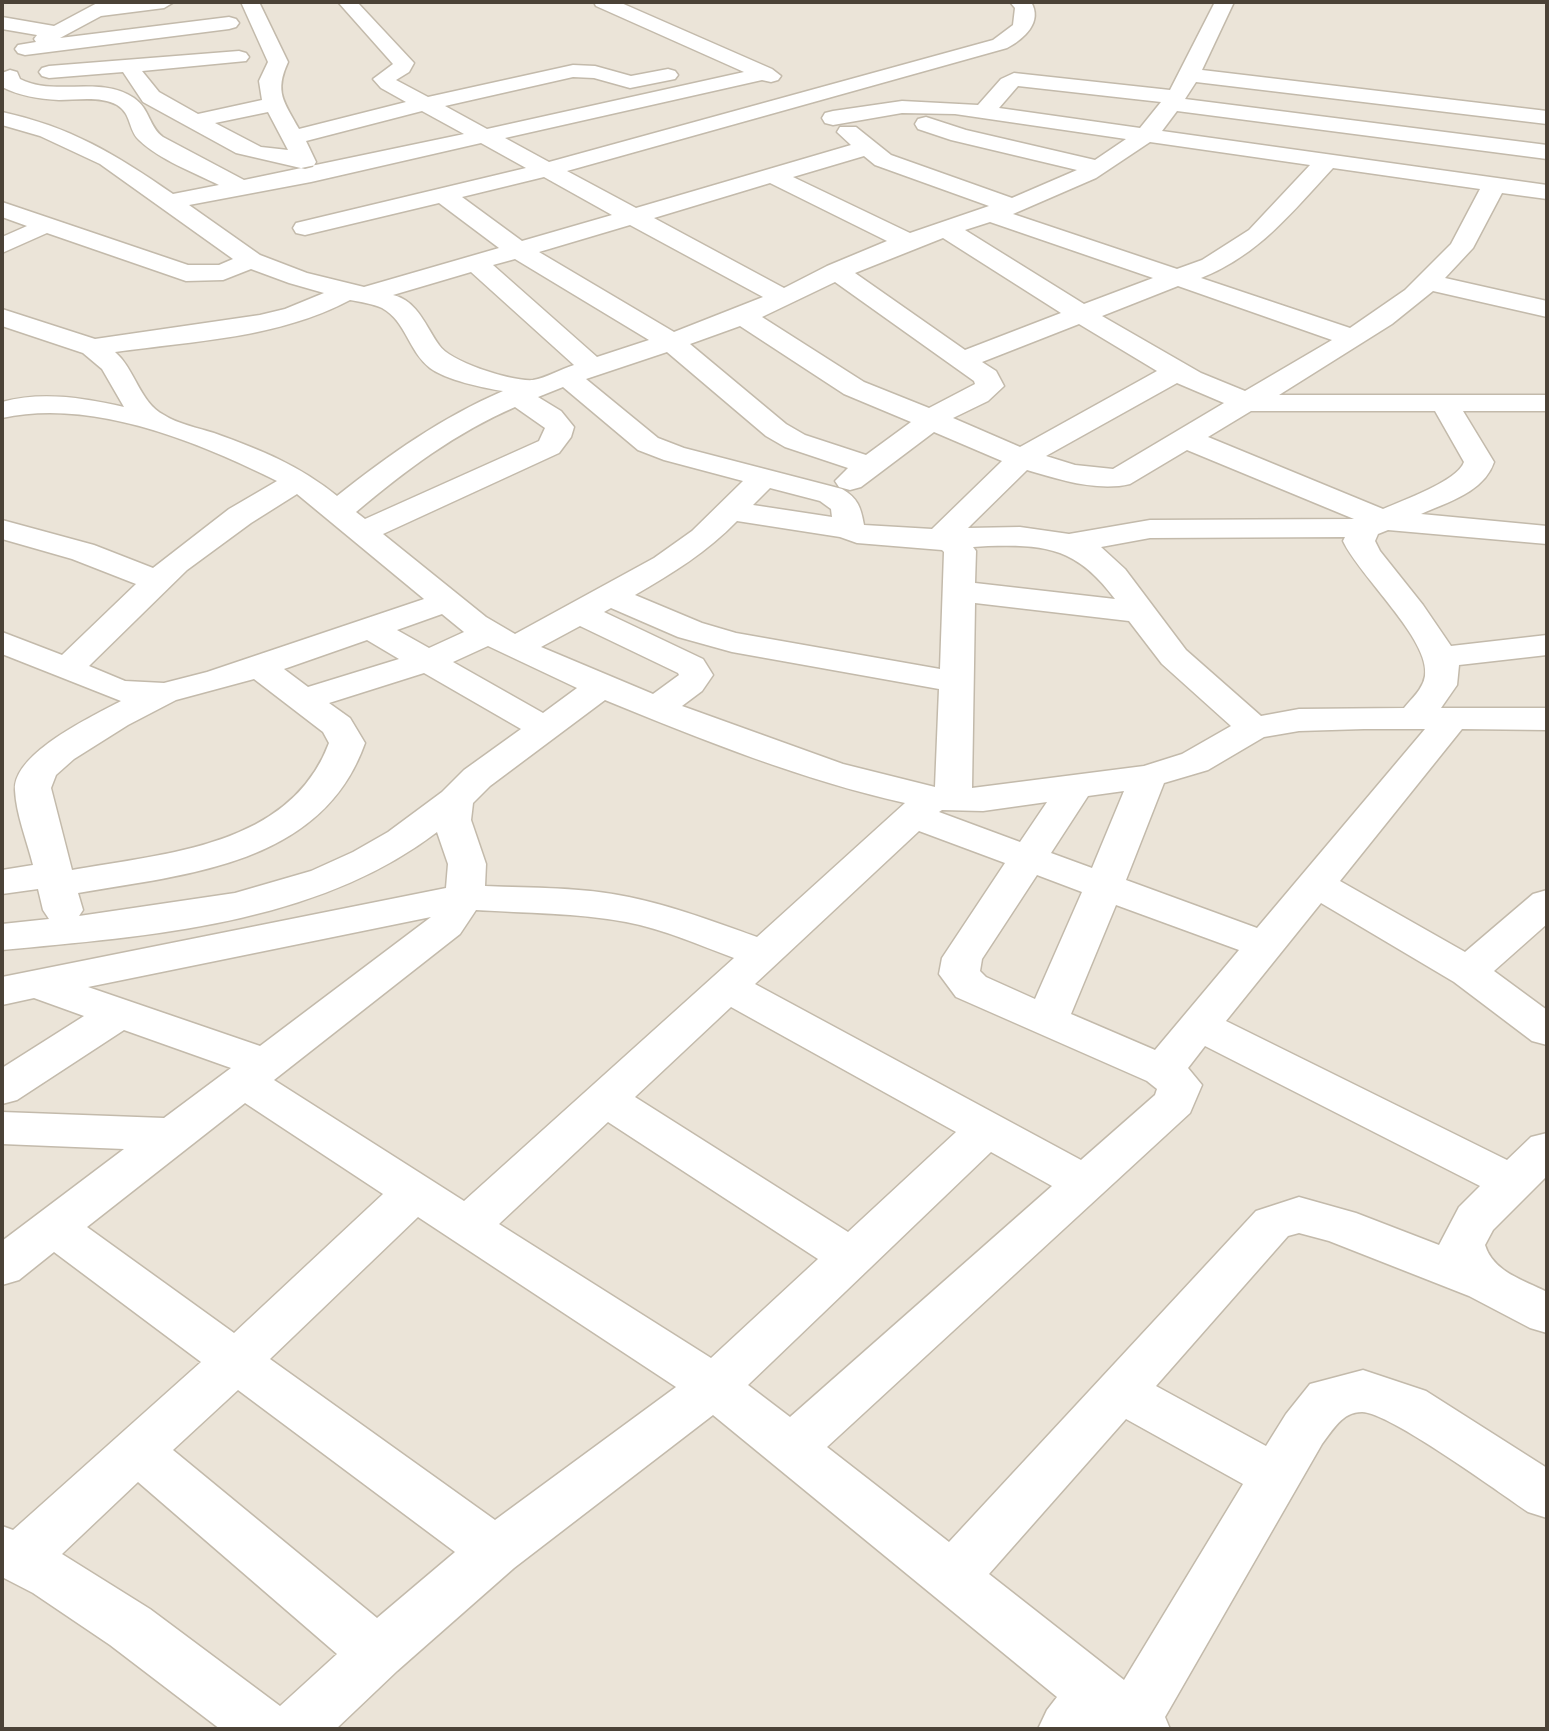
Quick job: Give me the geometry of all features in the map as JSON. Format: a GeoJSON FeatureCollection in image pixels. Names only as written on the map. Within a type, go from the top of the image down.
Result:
{"type":"FeatureCollection","features":[{"type":"Feature","properties":{"kind":"street"},"geometry":{"type":"LineString","coordinates":[[4,71],[25,49],[104,6],[164,2]]}},
{"type":"Feature","properties":{"kind":"street"},"geometry":{"type":"LineString","coordinates":[[223,2],[239,57]]}},
{"type":"Feature","properties":{"kind":"street"},"geometry":{"type":"LineString","coordinates":[[250,2],[278,62],[270,78],[278,110],[295,137],[308,182],[283,252]]}},
{"type":"Feature","properties":{"kind":"street"},"geometry":{"type":"LineString","coordinates":[[347,2],[404,63],[402,68],[383,79],[394,87],[782,297]]}},
{"type":"Feature","properties":{"kind":"street"},"geometry":{"type":"LineString","coordinates":[[607,2],[765,73],[807,97],[883,160],[999,209],[1178,278],[1353,338]]}},
{"type":"Feature","properties":{"kind":"street"},"geometry":{"type":"LineString","coordinates":[[2,209],[48,230],[186,273],[223,271],[444,195],[546,170],[1000,44],[1018,34],[1024,24],[1024,6],[1019,2]]}},
{"type":"Feature","properties":{"kind":"street"},"geometry":{"type":"LineString","coordinates":[[349,522],[431,438],[526,392],[742,316],[836,271],[1073,180],[1096,167],[1143,137],[1172,100],[1189,75],[1224,2]]}},
{"type":"Feature","properties":{"kind":"street"},"geometry":{"type":"LineString","coordinates":[[2,23],[57,32]]}},
{"type":"Feature","properties":{"kind":"street"},"geometry":{"type":"LineString","coordinates":[[25,49],[229,23]]}},
{"type":"Feature","properties":{"kind":"street"},"geometry":{"type":"LineString","coordinates":[[4,71],[130,66],[239,57],[270,78]]}},
{"type":"Feature","properties":{"kind":"street"},"geometry":{"type":"LineString","coordinates":[[295,137],[424,104],[573,71],[596,72],[620,80],[643,82],[731,57]]}},
{"type":"Feature","properties":{"kind":"street"},"geometry":{"type":"LineString","coordinates":[[130,66],[151,97],[308,182]]}},
{"type":"Feature","properties":{"kind":"street"},"geometry":{"type":"LineString","coordinates":[[4,71],[9,82],[29,90],[102,95],[126,101],[134,106],[142,118],[145,134],[155,142],[241,188]]}},
{"type":"Feature","properties":{"kind":"street"},"geometry":{"type":"LineString","coordinates":[[167,202],[241,188],[308,182],[484,136],[765,73]]}},
{"type":"Feature","properties":{"kind":"street"},"geometry":{"type":"LineString","coordinates":[[1189,75],[1547,117]]}},
{"type":"Feature","properties":{"kind":"street"},"geometry":{"type":"LineString","coordinates":[[983,113],[1014,79],[1547,152]]}},
{"type":"Feature","properties":{"kind":"street"},"geometry":{"type":"LineString","coordinates":[[369,94],[394,87]]}},
{"type":"Feature","properties":{"kind":"street"},"geometry":{"type":"LineString","coordinates":[[833,118],[902,107],[935,107],[1547,192]]}},
{"type":"Feature","properties":{"kind":"street"},"geometry":{"type":"LineString","coordinates":[[902,107],[915,120],[943,130],[1096,167]]}},
{"type":"Feature","properties":{"kind":"street"},"geometry":{"type":"LineString","coordinates":[[195,121],[278,110],[307,110]]}},
{"type":"Feature","properties":{"kind":"street"},"geometry":{"type":"LineString","coordinates":[[2,118],[48,131],[86,148],[108,159],[167,202],[283,252],[359,292],[390,302],[405,312],[430,353],[442,364],[526,392],[560,427],[557,438],[549,447],[349,522]]}},
{"type":"Feature","properties":{"kind":"street"},"geometry":{"type":"LineString","coordinates":[[86,148],[145,134]]}},
{"type":"Feature","properties":{"kind":"street"},"geometry":{"type":"LineString","coordinates":[[93,347],[281,318],[359,292],[476,262],[866,148]]}},
{"type":"Feature","properties":{"kind":"street"},"geometry":{"type":"LineString","coordinates":[[962,360],[1211,265],[1258,235],[1326,162]]}},
{"type":"Feature","properties":{"kind":"street"},"geometry":{"type":"LineString","coordinates":[[771,175],[908,242]]}},
{"type":"Feature","properties":{"kind":"street"},"geometry":{"type":"LineString","coordinates":[[742,316],[854,388],[935,417],[951,430],[1089,478],[1119,478],[1248,403],[1383,318],[1427,282],[1461,248],[1494,185]]}},
{"type":"Feature","properties":{"kind":"street"},"geometry":{"type":"LineString","coordinates":[[444,195],[518,250],[671,342],[776,430],[795,441],[871,466]]}},
{"type":"Feature","properties":{"kind":"street"},"geometry":{"type":"LineString","coordinates":[[946,229],[1176,372],[1248,403],[1547,403]]}},
{"type":"Feature","properties":{"kind":"street"},"geometry":{"type":"LineString","coordinates":[[2,230],[48,230]]}},
{"type":"Feature","properties":{"kind":"street"},"geometry":{"type":"LineString","coordinates":[[2,246],[48,230]]}},
{"type":"Feature","properties":{"kind":"street"},"geometry":{"type":"LineString","coordinates":[[476,262],[648,444],[674,454],[831,495],[844,502],[849,511],[849,529]]}},
{"type":"Feature","properties":{"kind":"street"},"geometry":{"type":"LineString","coordinates":[[831,495],[946,408],[984,393],[990,386],[986,377],[836,271]]}},
{"type":"Feature","properties":{"kind":"street"},"geometry":{"type":"LineString","coordinates":[[1427,282],[1547,309]]}},
{"type":"Feature","properties":{"kind":"street"},"geometry":{"type":"LineString","coordinates":[[2,317],[93,347],[113,364],[137,405],[152,421]]}},
{"type":"Feature","properties":{"kind":"street"},"geometry":{"type":"LineString","coordinates":[[940,539],[1023,457],[1176,372]]}},
{"type":"Feature","properties":{"kind":"street"},"geometry":{"type":"LineString","coordinates":[[1414,718],[1438,688],[1444,673],[1441,657],[1428,635],[1365,554],[1359,541],[1375,524],[1457,486],[1475,474],[1479,462],[1444,403]]}},
{"type":"Feature","properties":{"kind":"street"},"geometry":{"type":"LineString","coordinates":[[10,406],[62,405],[152,421],[250,456],[299,480],[447,602],[502,641],[657,708],[830,772],[934,804],[1028,859],[1264,945]]}},
{"type":"Feature","properties":{"kind":"street"},"geometry":{"type":"LineString","coordinates":[[1187,439],[1375,524]]}},
{"type":"Feature","properties":{"kind":"street"},"geometry":{"type":"LineString","coordinates":[[303,700],[427,661],[502,641],[579,613],[694,545],[763,478]]}},
{"type":"Feature","properties":{"kind":"street"},"geometry":{"type":"LineString","coordinates":[[66,669],[156,580],[229,524],[299,480]]}},
{"type":"Feature","properties":{"kind":"street"},"geometry":{"type":"LineString","coordinates":[[731,511],[849,529],[857,534],[940,539],[1040,537],[1070,543],[1099,558],[1174,657],[1254,728]]}},
{"type":"Feature","properties":{"kind":"street"},"geometry":{"type":"LineString","coordinates":[[1070,543],[1150,529],[1375,524],[1547,535]]}},
{"type":"Feature","properties":{"kind":"street"},"geometry":{"type":"LineString","coordinates":[[2,529],[83,552],[156,580]]}},
{"type":"Feature","properties":{"kind":"street"},"geometry":{"type":"LineString","coordinates":[[934,804],[957,682],[960,551],[953,543],[940,539]]}},
{"type":"Feature","properties":{"kind":"street"},"geometry":{"type":"LineString","coordinates":[[959,591],[1138,612]]}},
{"type":"Feature","properties":{"kind":"street"},"geometry":{"type":"LineString","coordinates":[[611,596],[690,630],[732,642],[957,682]]}},
{"type":"Feature","properties":{"kind":"street"},"geometry":{"type":"LineString","coordinates":[[2,642],[120,691],[164,692],[188,689],[447,602]]}},
{"type":"Feature","properties":{"kind":"street"},"geometry":{"type":"LineString","coordinates":[[579,613],[691,666],[696,675],[690,684],[657,708]]}},
{"type":"Feature","properties":{"kind":"street"},"geometry":{"type":"LineString","coordinates":[[369,628],[545,728]]}},
{"type":"Feature","properties":{"kind":"street"},"geometry":{"type":"LineString","coordinates":[[1441,657],[1547,645]]}},
{"type":"Feature","properties":{"kind":"street"},"geometry":{"type":"LineString","coordinates":[[2,882],[55,879],[224,851],[264,836],[294,816],[334,776],[347,743],[337,726],[260,666]]}},
{"type":"Feature","properties":{"kind":"street"},"geometry":{"type":"LineString","coordinates":[[2,937],[207,911],[275,895],[366,862],[404,839],[455,800],[477,778],[603,686]]}},
{"type":"Feature","properties":{"kind":"street"},"geometry":{"type":"LineString","coordinates":[[68,930],[33,788],[40,771],[55,756],[164,692]]}},
{"type":"Feature","properties":{"kind":"street"},"geometry":{"type":"LineString","coordinates":[[1162,1070],[1453,718]]}},
{"type":"Feature","properties":{"kind":"street"},"geometry":{"type":"LineString","coordinates":[[467,1226],[763,954],[934,804],[983,800],[1147,776],[1195,762],[1254,728],[1299,720],[1547,719]]}},
{"type":"Feature","properties":{"kind":"street"},"geometry":{"type":"LineString","coordinates":[[1047,1020],[1104,887],[1147,776]]}},
{"type":"Feature","properties":{"kind":"street"},"geometry":{"type":"LineString","coordinates":[[791,1448],[1175,1102],[1180,1085],[1162,1070],[971,987],[959,974],[962,958],[1076,786]]}},
{"type":"Feature","properties":{"kind":"street"},"geometry":{"type":"LineString","coordinates":[[2,1267],[446,925],[465,897],[467,864],[452,820],[455,800]]}},
{"type":"Feature","properties":{"kind":"street"},"geometry":{"type":"LineString","coordinates":[[1315,883],[1468,972],[1547,1031]]}},
{"type":"Feature","properties":{"kind":"street"},"geometry":{"type":"LineString","coordinates":[[19,987],[465,897],[594,904],[630,910],[678,923],[763,954]]}},
{"type":"Feature","properties":{"kind":"street"},"geometry":{"type":"LineString","coordinates":[[1468,972],[1547,903]]}},
{"type":"Feature","properties":{"kind":"street"},"geometry":{"type":"LineString","coordinates":[[19,987],[120,1013],[254,1072],[415,1192],[714,1386],[953,1577],[1109,1718],[1276,1477],[1304,1429],[1328,1399],[1363,1391],[1408,1406],[1547,1496]]}},
{"type":"Feature","properties":{"kind":"street"},"geometry":{"type":"LineString","coordinates":[[727,987],[1085,1183]]}},
{"type":"Feature","properties":{"kind":"street"},"geometry":{"type":"LineString","coordinates":[[2,1088],[120,1013]]}},
{"type":"Feature","properties":{"kind":"street"},"geometry":{"type":"LineString","coordinates":[[1199,1025],[1513,1183]]}},
{"type":"Feature","properties":{"kind":"street"},"geometry":{"type":"LineString","coordinates":[[606,1098],[851,1257]]}},
{"type":"Feature","properties":{"kind":"street"},"geometry":{"type":"LineString","coordinates":[[2,1128],[173,1135]]}},
{"type":"Feature","properties":{"kind":"street"},"geometry":{"type":"LineString","coordinates":[[296,1729],[377,1653],[495,1551],[714,1386],[987,1129]]}},
{"type":"Feature","properties":{"kind":"street"},"geometry":{"type":"LineString","coordinates":[[1486,1283],[1468,1268],[1462,1245],[1475,1219],[1547,1149]]}},
{"type":"Feature","properties":{"kind":"street"},"geometry":{"type":"LineString","coordinates":[[264,1729],[130,1627],[52,1576],[10,1555],[138,1451],[415,1192]]}},
{"type":"Feature","properties":{"kind":"street"},"geometry":{"type":"LineString","coordinates":[[953,1577],[1272,1223],[1299,1214],[1339,1226],[1486,1283],[1547,1314]]}},
{"type":"Feature","properties":{"kind":"street"},"geometry":{"type":"LineString","coordinates":[[53,1227],[495,1551]]}},
{"type":"Feature","properties":{"kind":"street"},"geometry":{"type":"LineString","coordinates":[[1119,1390],[1276,1477]]}},
{"type":"Feature","properties":{"kind":"street"},"geometry":{"type":"LineString","coordinates":[[138,1451],[377,1653]]}},
{"type":"Feature","properties":{"kind":"shaded area"},"geometry":{"type":"Polygon","coordinates":[[[2,2],[1547,2],[1547,1729],[2,1729],[2,2]]]}}]}
